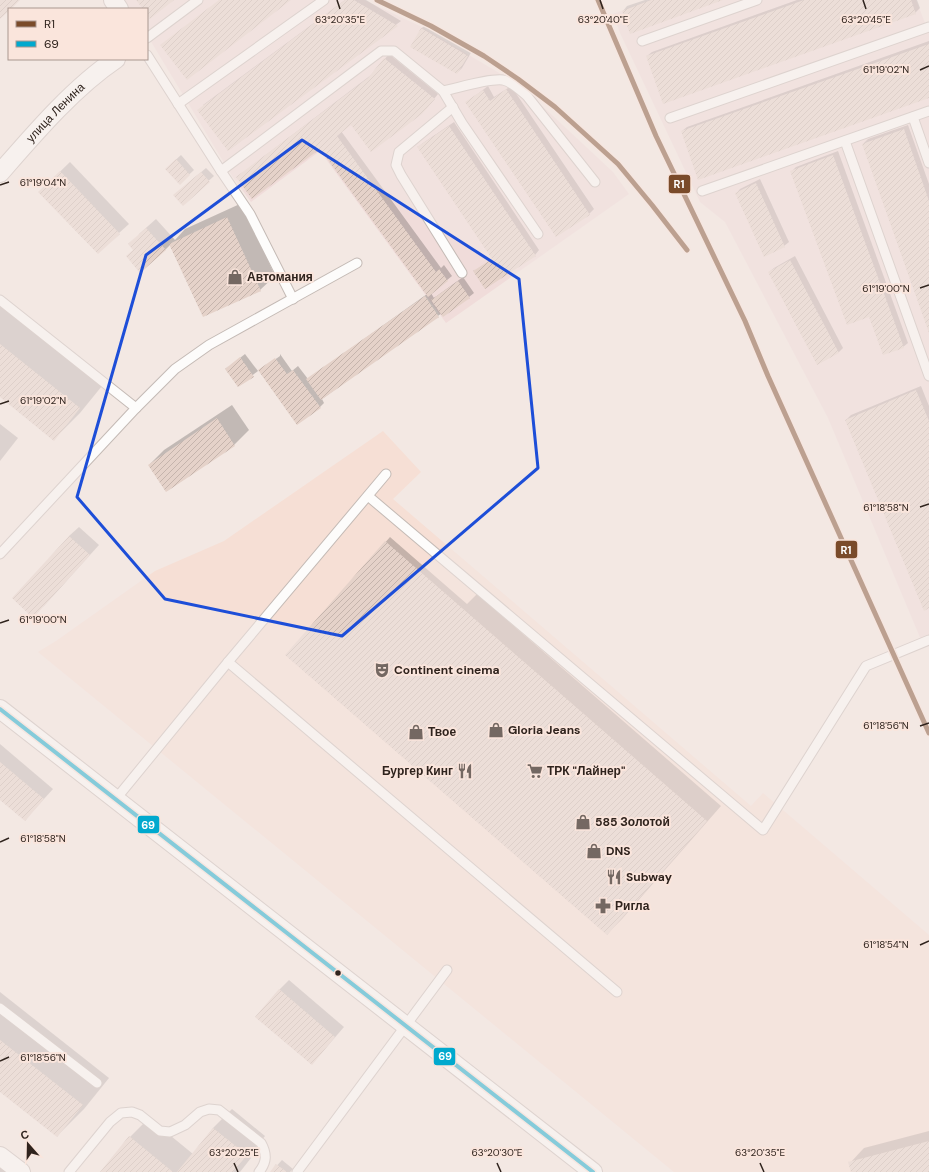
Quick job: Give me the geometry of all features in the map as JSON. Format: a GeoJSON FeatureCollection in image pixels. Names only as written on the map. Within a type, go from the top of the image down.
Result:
{"type":"FeatureCollection","features":[{"type":"Feature","properties":{"kind":"street"},"geometry":{"type":"LineString","coordinates":[[112,0],[118,8]]}},
{"type":"Feature","properties":{"kind":"street","name":"улица Ленина"},"geometry":{"type":"LineString","coordinates":[[0,173],[70,97],[89,79],[115,60]]}},
{"type":"Feature","properties":{"kind":"street"},"geometry":{"type":"LineString","coordinates":[[0,709],[593,1172]]}},
{"type":"Feature","properties":{"kind":"street"},"geometry":{"type":"LineString","coordinates":[[0,1156],[21,1172]]}},
{"type":"Feature","properties":{"kind":"lane"},"geometry":{"type":"LineString","coordinates":[[148,37],[198,0]]}},
{"type":"Feature","properties":{"kind":"lane"},"geometry":{"type":"LineString","coordinates":[[178,104],[324,0]]}},
{"type":"Feature","properties":{"kind":"lane"},"geometry":{"type":"LineString","coordinates":[[642,41],[757,0]]}},
{"type":"Feature","properties":{"kind":"lane"},"geometry":{"type":"LineString","coordinates":[[670,118],[929,27]]}},
{"type":"Feature","properties":{"kind":"lane"},"geometry":{"type":"LineString","coordinates":[[221,171],[381,51],[394,51],[443,91],[462,123],[538,234]]}},
{"type":"Feature","properties":{"kind":"lane"},"geometry":{"type":"LineString","coordinates":[[148,57],[250,214],[293,299]]}},
{"type":"Feature","properties":{"kind":"lane"},"geometry":{"type":"LineString","coordinates":[[443,91],[492,80],[503,80],[514,85],[527,96],[594,182]]}},
{"type":"Feature","properties":{"kind":"lane"},"geometry":{"type":"LineString","coordinates":[[453,107],[399,152],[396,165],[462,273]]}},
{"type":"Feature","properties":{"kind":"lane"},"geometry":{"type":"LineString","coordinates":[[702,191],[929,111]]}},
{"type":"Feature","properties":{"kind":"lane"},"geometry":{"type":"LineString","coordinates":[[913,117],[929,163]]}},
{"type":"Feature","properties":{"kind":"lane"},"geometry":{"type":"LineString","coordinates":[[845,141],[929,376]]}},
{"type":"Feature","properties":{"kind":"lane"},"geometry":{"type":"LineString","coordinates":[[0,554],[136,408],[175,369],[209,345],[357,263]]}},
{"type":"Feature","properties":{"kind":"lane"},"geometry":{"type":"LineString","coordinates":[[0,300],[136,408]]}},
{"type":"Feature","properties":{"kind":"lane"},"geometry":{"type":"LineString","coordinates":[[115,800],[228,662],[386,474]]}},
{"type":"Feature","properties":{"kind":"lane"},"geometry":{"type":"LineString","coordinates":[[368,496],[763,830],[866,666],[929,640]]}},
{"type":"Feature","properties":{"kind":"lane"},"geometry":{"type":"LineString","coordinates":[[228,662],[617,992]]}},
{"type":"Feature","properties":{"kind":"lane"},"geometry":{"type":"LineString","coordinates":[[297,1172],[447,970]]}},
{"type":"Feature","properties":{"kind":"lane"},"geometry":{"type":"LineString","coordinates":[[0,1008],[97,1083]]}},
{"type":"Feature","properties":{"kind":"lane"},"geometry":{"type":"LineString","coordinates":[[70,1172],[110,1122],[121,1113],[132,1112],[140,1115],[160,1131],[170,1132],[184,1125],[193,1117],[209,1109],[219,1110],[261,1143],[265,1150],[266,1160],[259,1172]]}},
{"type":"Feature","properties":{"kind":"highlighted area"},"geometry":{"type":"Polygon","coordinates":[[[302,140],[519,279],[538,468],[342,636],[165,599],[77,497],[146,255],[302,140]]]}},
{"type":"Feature","properties":{"kind":"shaded area"},"geometry":{"type":"Polygon","coordinates":[[[122,0],[364,0],[420,26],[506,77],[537,101],[613,172],[629,194],[446,323],[320,151],[251,202],[232,176],[148,37],[148,8],[128,8],[122,0]]]}},
{"type":"Feature","properties":{"kind":"shaded area"},"geometry":{"type":"Polygon","coordinates":[[[650,0],[916,0],[929,33],[929,645],[924,647],[828,418],[725,222],[700,202],[620,33],[613,14],[650,0]]]}},
{"type":"Feature","properties":{"kind":"shaded area"},"geometry":{"type":"Polygon","coordinates":[[[383,431],[421,472],[393,499],[751,806],[763,793],[929,935],[929,1172],[674,1172],[38,652],[56,641],[155,571],[224,541],[383,431]]]}},
{"type":"Feature","properties":{"kind":"building"},"geometry":{"type":"Polygon","coordinates":[[[0,0],[20,0],[12,8],[8,8],[8,12],[0,19],[0,0]]]}},
{"type":"Feature","properties":{"kind":"building"},"geometry":{"type":"Polygon","coordinates":[[[136,0],[174,0],[150,19],[148,16],[148,8],[142,8],[136,0]]]}},
{"type":"Feature","properties":{"kind":"building"},"geometry":{"type":"Polygon","coordinates":[[[219,0],[291,0],[187,80],[160,45],[219,0]]]}},
{"type":"Feature","properties":{"kind":"building"},"geometry":{"type":"Polygon","coordinates":[[[345,0],[354,0],[398,26],[228,151],[197,110],[345,0]]]}},
{"type":"Feature","properties":{"kind":"building"},"geometry":{"type":"Polygon","coordinates":[[[651,0],[723,0],[630,34],[622,11],[651,0]]]}},
{"type":"Feature","properties":{"kind":"building"},"geometry":{"type":"Polygon","coordinates":[[[804,0],[911,0],[916,14],[663,104],[646,56],[804,0]]]}},
{"type":"Feature","properties":{"kind":"building"},"geometry":{"type":"Polygon","coordinates":[[[421,28],[468,56],[457,74],[410,47],[421,28]]]}},
{"type":"Feature","properties":{"kind":"building"},"geometry":{"type":"Polygon","coordinates":[[[929,44],[929,98],[698,180],[681,131],[929,44]]]}},
{"type":"Feature","properties":{"kind":"building"},"geometry":{"type":"Polygon","coordinates":[[[384,58],[435,99],[422,114],[371,152],[351,125],[337,136],[436,272],[439,269],[448,281],[428,297],[320,149],[252,199],[236,177],[368,78],[384,58]]]}},
{"type":"Feature","properties":{"kind":"building"},"geometry":{"type":"Polygon","coordinates":[[[506,89],[590,215],[556,237],[465,102],[483,90],[490,101],[506,89]]]}},
{"type":"Feature","properties":{"kind":"building"},"geometry":{"type":"Polygon","coordinates":[[[449,126],[536,256],[485,289],[473,271],[492,259],[417,147],[449,126]]]}},
{"type":"Feature","properties":{"kind":"building"},"geometry":{"type":"Polygon","coordinates":[[[904,129],[929,201],[929,333],[862,144],[904,129]]]}},
{"type":"Feature","properties":{"kind":"building"},"geometry":{"type":"Polygon","coordinates":[[[833,155],[904,348],[883,355],[869,317],[847,325],[790,171],[833,155]]]}},
{"type":"Feature","properties":{"kind":"building"},"geometry":{"type":"Polygon","coordinates":[[[176,159],[190,175],[180,185],[165,169],[176,159]]]}},
{"type":"Feature","properties":{"kind":"building"},"geometry":{"type":"Polygon","coordinates":[[[60,171],[120,234],[98,254],[38,192],[60,171]]]}},
{"type":"Feature","properties":{"kind":"building"},"geometry":{"type":"Polygon","coordinates":[[[201,172],[210,182],[183,206],[173,195],[201,172]]]}},
{"type":"Feature","properties":{"kind":"building"},"geometry":{"type":"Polygon","coordinates":[[[756,183],[785,247],[764,257],[735,193],[756,183]]]}},
{"type":"Feature","properties":{"kind":"building"},"geometry":{"type":"Polygon","coordinates":[[[227,217],[261,291],[203,317],[169,244],[227,217]]]}},
{"type":"Feature","properties":{"kind":"building"},"geometry":{"type":"Polygon","coordinates":[[[146,228],[166,250],[140,273],[126,256],[133,250],[128,244],[146,228]]]}},
{"type":"Feature","properties":{"kind":"building"},"geometry":{"type":"Polygon","coordinates":[[[790,260],[839,353],[817,365],[768,272],[790,260]]]}},
{"type":"Feature","properties":{"kind":"building"},"geometry":{"type":"Polygon","coordinates":[[[458,281],[470,298],[443,317],[431,300],[458,281]]]}},
{"type":"Feature","properties":{"kind":"building"},"geometry":{"type":"Polygon","coordinates":[[[425,296],[439,317],[321,400],[306,379],[425,296]]]}},
{"type":"Feature","properties":{"kind":"building"},"geometry":{"type":"Polygon","coordinates":[[[0,344],[80,408],[54,441],[0,397],[0,344]]]}},
{"type":"Feature","properties":{"kind":"building"},"geometry":{"type":"Polygon","coordinates":[[[240,357],[254,377],[238,387],[225,369],[240,357]]]}},
{"type":"Feature","properties":{"kind":"building"},"geometry":{"type":"Polygon","coordinates":[[[275,358],[287,374],[293,370],[321,408],[297,425],[258,370],[275,358]]]}},
{"type":"Feature","properties":{"kind":"building"},"geometry":{"type":"Polygon","coordinates":[[[916,390],[929,421],[929,608],[924,611],[845,420],[916,390]]]}},
{"type":"Feature","properties":{"kind":"building"},"geometry":{"type":"Polygon","coordinates":[[[217,418],[235,446],[166,492],[148,465],[217,418]]]}},
{"type":"Feature","properties":{"kind":"building"},"geometry":{"type":"Polygon","coordinates":[[[69,536],[90,555],[33,618],[12,598],[69,536]]]}},
{"type":"Feature","properties":{"kind":"building","name":"ТРК \"Лайнер\""},"geometry":{"type":"Polygon","coordinates":[[[385,541],[707,821],[607,935],[285,655],[385,541]]]}},
{"type":"Feature","properties":{"kind":"building"},"geometry":{"type":"Polygon","coordinates":[[[0,762],[44,799],[25,821],[0,800],[0,762]]]}},
{"type":"Feature","properties":{"kind":"building"},"geometry":{"type":"Polygon","coordinates":[[[279,989],[335,1037],[312,1065],[255,1017],[279,989]]]}},
{"type":"Feature","properties":{"kind":"building"},"geometry":{"type":"Polygon","coordinates":[[[0,1040],[83,1105],[57,1137],[0,1092],[0,1040]]]}},
{"type":"Feature","properties":{"kind":"building"},"geometry":{"type":"Polygon","coordinates":[[[213,1128],[247,1155],[233,1172],[177,1172],[213,1128]]]}},
{"type":"Feature","properties":{"kind":"building"},"geometry":{"type":"Polygon","coordinates":[[[129,1136],[173,1172],[100,1172],[129,1136]]]}},
{"type":"Feature","properties":{"kind":"building"},"geometry":{"type":"Polygon","coordinates":[[[929,1141],[929,1172],[851,1172],[848,1162],[929,1141]]]}},
{"type":"Feature","properties":{"kind":"building"},"geometry":{"type":"Polygon","coordinates":[[[276,1164],[287,1172],[270,1172],[276,1164]]]}},
{"type":"Feature","properties":{"kind":"transit line","name":"R1"},"geometry":{"type":"LineString","coordinates":[[377,0],[431,26],[484,56],[555,107],[618,164],[687,250]]}},
{"type":"Feature","properties":{"kind":"transit line","name":"R1"},"geometry":{"type":"LineString","coordinates":[[598,0],[656,136],[745,321],[768,376],[929,733]]}},
{"type":"Feature","properties":{"kind":"transit line","name":"69"},"geometry":{"type":"LineString","coordinates":[[0,709],[593,1172]]}},
{"type":"Feature","properties":{"kind":"place","name":"Автомания"},"geometry":{"type":"Point","coordinates":[235,277]}},
{"type":"Feature","properties":{"kind":"place","name":"Continent cinema"},"geometry":{"type":"Point","coordinates":[382,670]}},
{"type":"Feature","properties":{"kind":"place","name":"Gloria Jeans"},"geometry":{"type":"Point","coordinates":[496,730]}},
{"type":"Feature","properties":{"kind":"place","name":"Твое"},"geometry":{"type":"Point","coordinates":[416,732]}},
{"type":"Feature","properties":{"kind":"place","name":"Бургер Кинг"},"geometry":{"type":"Point","coordinates":[465,771]}},
{"type":"Feature","properties":{"kind":"place","name":"ТРК \"Лайнер\""},"geometry":{"type":"Point","coordinates":[535,771]}},
{"type":"Feature","properties":{"kind":"place","name":"585 Золотой"},"geometry":{"type":"Point","coordinates":[583,822]}},
{"type":"Feature","properties":{"kind":"place","name":"DNS"},"geometry":{"type":"Point","coordinates":[594,851]}},
{"type":"Feature","properties":{"kind":"place","name":"Subway"},"geometry":{"type":"Point","coordinates":[614,877]}},
{"type":"Feature","properties":{"kind":"place","name":"Ригла"},"geometry":{"type":"Point","coordinates":[603,906]}}]}
